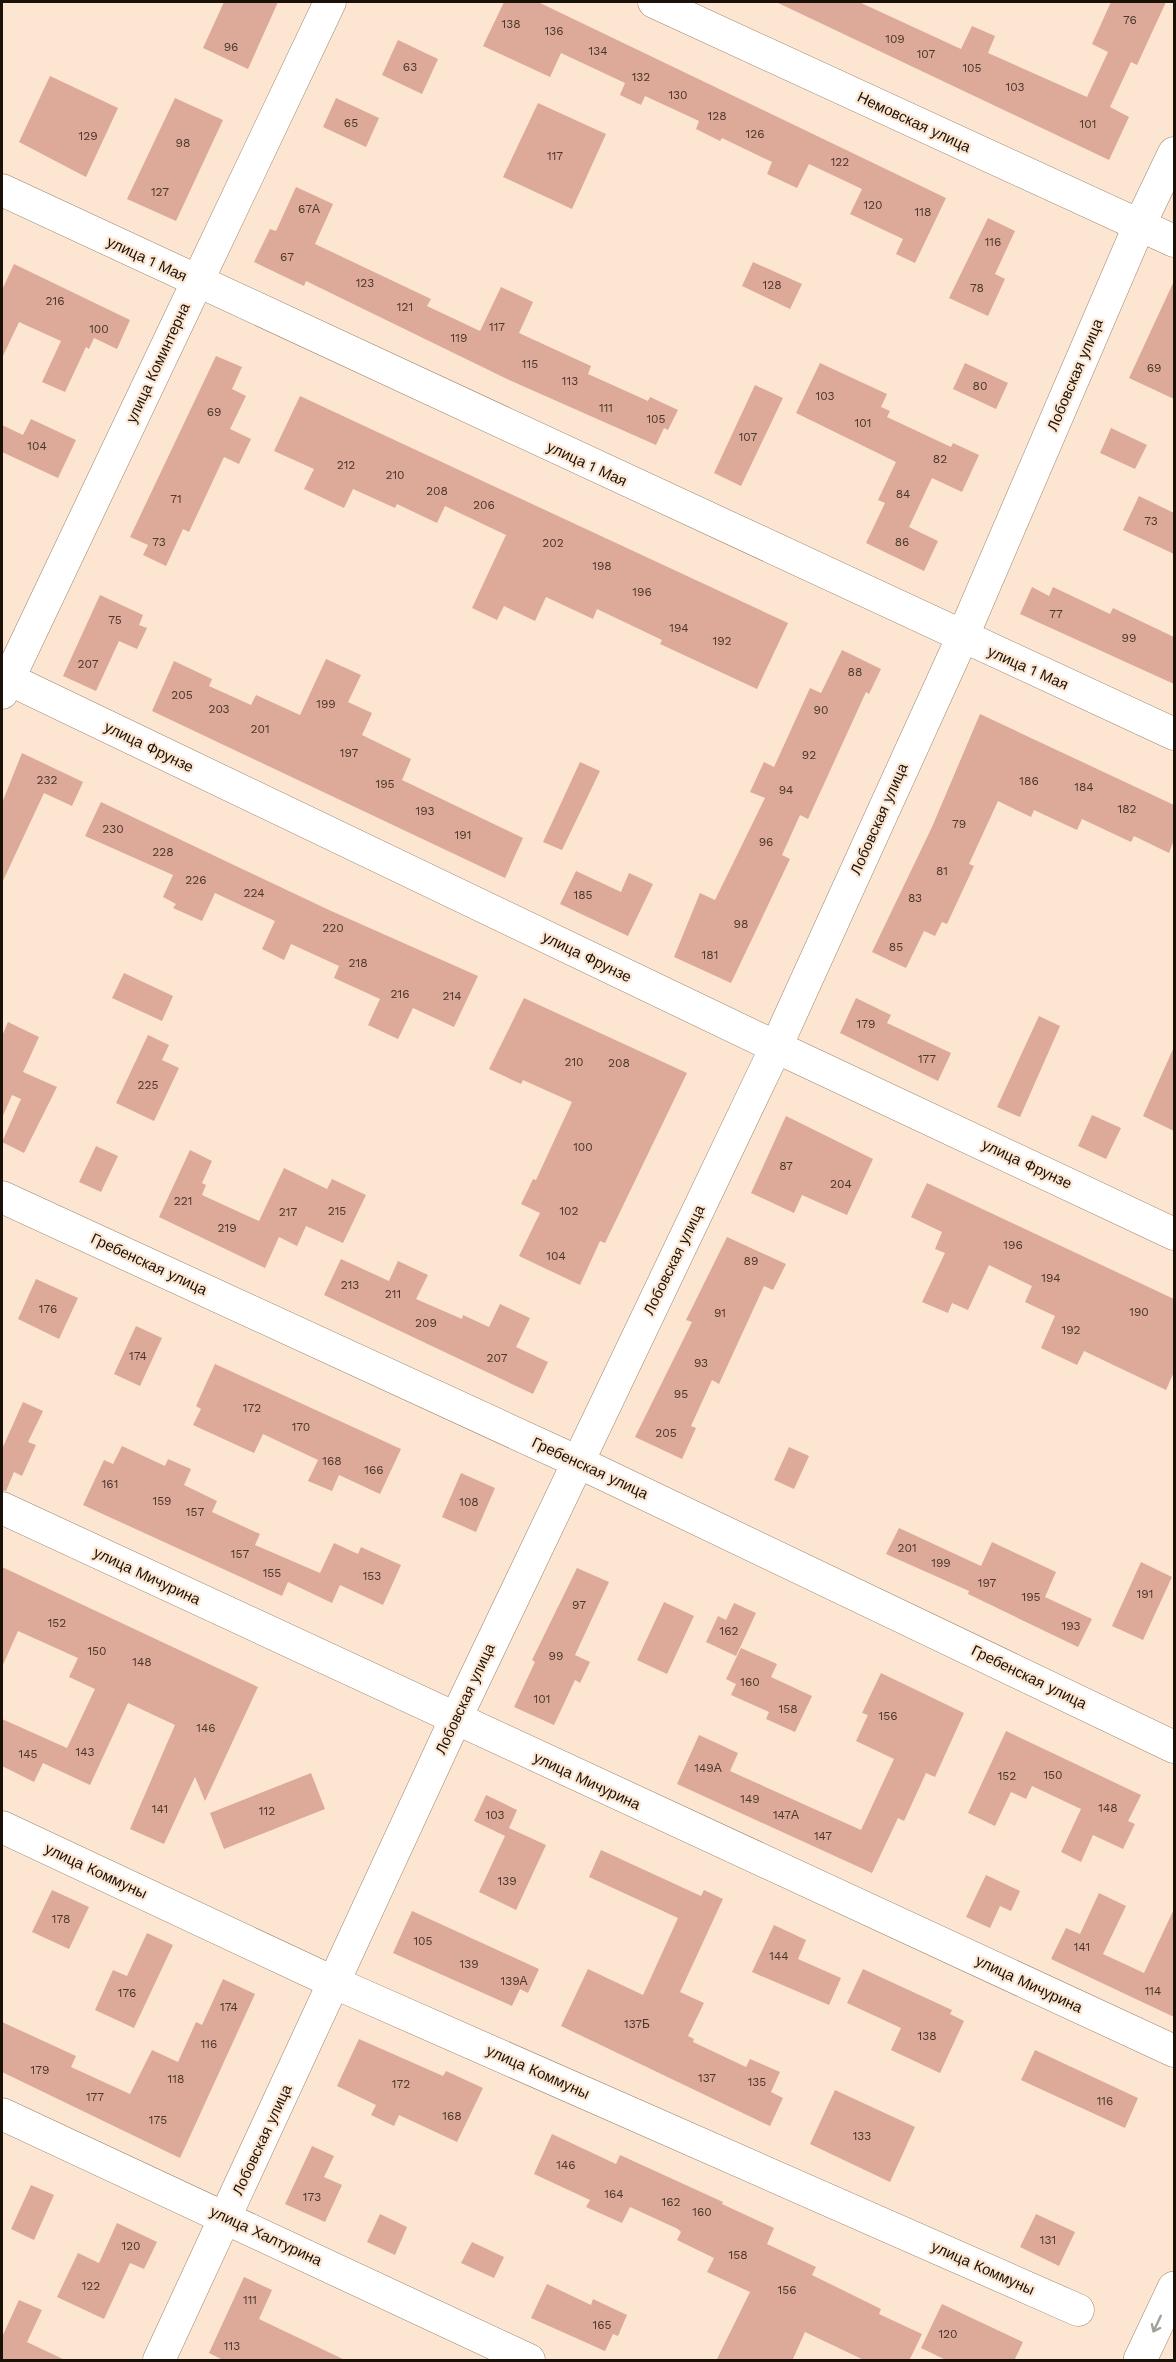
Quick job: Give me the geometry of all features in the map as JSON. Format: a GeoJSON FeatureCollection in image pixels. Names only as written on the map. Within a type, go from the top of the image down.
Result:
{"type":"FeatureCollection","features":[{"type":"Feature","properties":{"kind":"main road"},"geometry":{"type":"LineString","coordinates":[[1140,2361],[1174,2288]]}},
{"type":"Feature","properties":{"kind":"street","name":"улица Коминтерна"},"geometry":{"type":"LineString","coordinates":[[4,683],[330,2]]}},
{"type":"Feature","properties":{"kind":"street","name":"Немовская улица"},"geometry":{"type":"LineString","coordinates":[[654,2],[1174,241]]}},
{"type":"Feature","properties":{"kind":"street","name":"Лобовская улица"},"geometry":{"type":"LineString","coordinates":[[159,2361],[455,1720],[776,1047],[962,638],[1139,226],[1174,153]]}},
{"type":"Feature","properties":{"kind":"street","name":"улица 1 Мая"},"geometry":{"type":"LineString","coordinates":[[2,190],[962,638],[1174,734]]}},
{"type":"Feature","properties":{"kind":"street","name":"улица Фрунзе"},"geometry":{"type":"LineString","coordinates":[[4,683],[1174,1234]]}},
{"type":"Feature","properties":{"kind":"street","name":"Гребенская улица"},"geometry":{"type":"LineString","coordinates":[[2,1197],[578,1462],[1174,1747]]}},
{"type":"Feature","properties":{"kind":"street","name":"улица Мичурина"},"geometry":{"type":"LineString","coordinates":[[2,1508],[455,1720],[1174,2051]]}},
{"type":"Feature","properties":{"kind":"street","name":"улица Коммуны"},"geometry":{"type":"LineString","coordinates":[[2,1827],[335,1983],[1078,2310]]}},
{"type":"Feature","properties":{"kind":"street","name":"улица Халтурина"},"geometry":{"type":"LineString","coordinates":[[2,2114],[529,2361]]}},
{"type":"Feature","properties":{"kind":"building"},"geometry":{"type":"Polygon","coordinates":[[[224,2],[278,2],[248,69],[203,48],[224,2]]]}},
{"type":"Feature","properties":{"kind":"building"},"geometry":{"type":"Polygon","coordinates":[[[504,2],[538,2],[946,198],[915,263],[896,254],[903,239],[850,214],[862,189],[809,164],[797,188],[767,174],[772,162],[722,138],[720,141],[696,129],[699,121],[645,96],[641,105],[620,95],[625,83],[561,53],[550,77],[483,46],[504,2]]]}},
{"type":"Feature","properties":{"kind":"building"},"geometry":{"type":"Polygon","coordinates":[[[776,2],[859,2],[961,49],[972,26],[995,36],[988,53],[1087,97],[1108,52],[1092,44],[1111,2],[1166,2],[1137,65],[1131,62],[1110,107],[1129,117],[1109,160],[776,2]]]}},
{"type":"Feature","properties":{"kind":"building"},"geometry":{"type":"Polygon","coordinates":[[[398,40],[438,59],[422,94],[382,75],[398,40]]]}},
{"type":"Feature","properties":{"kind":"building"},"geometry":{"type":"Polygon","coordinates":[[[50,76],[118,108],[86,177],[19,142],[50,76]]]}},
{"type":"Feature","properties":{"kind":"building"},"geometry":{"type":"Polygon","coordinates":[[[175,98],[223,120],[176,221],[127,199],[175,98]]]}},
{"type":"Feature","properties":{"kind":"building"},"geometry":{"type":"Polygon","coordinates":[[[336,98],[379,118],[366,147],[323,127],[336,98]]]}},
{"type":"Feature","properties":{"kind":"building"},"geometry":{"type":"Polygon","coordinates":[[[538,103],[606,134],[572,209],[503,177],[538,103]]]}},
{"type":"Feature","properties":{"kind":"building"},"geometry":{"type":"Polygon","coordinates":[[[296,187],[333,204],[315,244],[431,299],[427,306],[480,331],[501,287],[533,302],[519,333],[591,366],[588,374],[648,401],[650,397],[678,410],[668,430],[664,428],[656,445],[507,379],[306,281],[304,286],[254,262],[270,229],[276,231],[296,187]]]}},
{"type":"Feature","properties":{"kind":"building"},"geometry":{"type":"Polygon","coordinates":[[[988,218],[1015,231],[995,274],[1005,279],[988,316],[949,298],[988,218]]]}},
{"type":"Feature","properties":{"kind":"building"},"geometry":{"type":"Polygon","coordinates":[[[753,262],[802,284],[790,309],[742,286],[753,262]]]}},
{"type":"Feature","properties":{"kind":"building"},"geometry":{"type":"Polygon","coordinates":[[[14,264],[130,320],[117,349],[94,338],[89,349],[86,347],[65,392],[42,382],[61,341],[19,322],[2,358],[2,290],[14,264]]]}},
{"type":"Feature","properties":{"kind":"building"},"geometry":{"type":"Polygon","coordinates":[[[1174,281],[1174,399],[1129,378],[1174,281]]]}},
{"type":"Feature","properties":{"kind":"building"},"geometry":{"type":"Polygon","coordinates":[[[216,356],[242,367],[232,389],[246,396],[230,429],[251,439],[239,464],[224,457],[189,532],[183,529],[166,566],[143,555],[148,545],[130,537],[216,356]]]}},
{"type":"Feature","properties":{"kind":"building"},"geometry":{"type":"Polygon","coordinates":[[[820,363],[887,394],[881,407],[890,411],[887,417],[951,447],[953,443],[979,455],[962,492],[932,478],[909,527],[938,541],[924,571],[866,543],[885,503],[878,500],[896,462],[796,413],[820,363]]]}},
{"type":"Feature","properties":{"kind":"building"},"geometry":{"type":"Polygon","coordinates":[[[965,363],[1008,383],[996,409],[953,389],[965,363]]]}},
{"type":"Feature","properties":{"kind":"building"},"geometry":{"type":"Polygon","coordinates":[[[755,385],[783,398],[741,486],[714,473],[755,385]]]}},
{"type":"Feature","properties":{"kind":"building"},"geometry":{"type":"Polygon","coordinates":[[[300,396],[788,623],[757,689],[660,644],[662,640],[597,609],[593,619],[546,597],[535,621],[504,606],[497,620],[472,608],[506,535],[445,506],[437,523],[397,504],[395,508],[353,489],[344,508],[304,489],[314,469],[274,451],[300,396]]]}},
{"type":"Feature","properties":{"kind":"building"},"geometry":{"type":"Polygon","coordinates":[[[31,419],[76,440],[58,478],[2,452],[2,425],[23,435],[31,419]]]}},
{"type":"Feature","properties":{"kind":"building"},"geometry":{"type":"Polygon","coordinates":[[[1111,428],[1147,445],[1135,469],[1100,453],[1111,428]]]}},
{"type":"Feature","properties":{"kind":"building"},"geometry":{"type":"Polygon","coordinates":[[[1139,496],[1174,513],[1174,554],[1123,530],[1139,496]]]}},
{"type":"Feature","properties":{"kind":"building"},"geometry":{"type":"Polygon","coordinates":[[[1032,587],[1049,596],[1053,587],[1110,614],[1113,608],[1174,637],[1174,684],[1020,614],[1032,587]]]}},
{"type":"Feature","properties":{"kind":"building"},"geometry":{"type":"Polygon","coordinates":[[[100,595],[143,615],[139,625],[147,628],[137,649],[119,641],[96,691],[63,676],[100,595]]]}},
{"type":"Feature","properties":{"kind":"building"},"geometry":{"type":"Polygon","coordinates":[[[842,650],[881,669],[869,694],[866,692],[808,819],[800,815],[782,855],[790,859],[731,983],[674,957],[700,893],[715,900],[765,798],[750,792],[764,762],[774,767],[810,688],[821,693],[842,650]]]}},
{"type":"Feature","properties":{"kind":"building"},"geometry":{"type":"Polygon","coordinates":[[[326,659],[361,675],[348,702],[372,713],[362,735],[411,759],[402,780],[523,838],[505,878],[152,711],[174,661],[212,679],[209,686],[251,705],[256,695],[300,715],[326,659]]]}},
{"type":"Feature","properties":{"kind":"building"},"geometry":{"type":"Polygon","coordinates":[[[980,714],[1174,805],[1174,840],[1169,853],[1134,836],[1131,842],[1082,819],[1077,830],[1034,810],[1031,817],[998,801],[969,864],[974,866],[947,924],[942,922],[935,936],[924,931],[906,968],[872,952],[932,827],[980,714]]]}},
{"type":"Feature","properties":{"kind":"building"},"geometry":{"type":"Polygon","coordinates":[[[22,753],[83,782],[72,806],[44,793],[2,883],[2,803],[22,753]]]}},
{"type":"Feature","properties":{"kind":"building"},"geometry":{"type":"Polygon","coordinates":[[[580,762],[600,771],[562,850],[543,842],[580,762]]]}},
{"type":"Feature","properties":{"kind":"building"},"geometry":{"type":"Polygon","coordinates":[[[101,802],[329,910],[478,976],[454,1027],[413,1008],[398,1039],[368,1025],[380,999],[334,978],[339,966],[291,944],[284,960],[262,949],[275,921],[215,893],[202,921],[173,908],[176,904],[163,897],[173,875],[85,836],[101,802]]]}},
{"type":"Feature","properties":{"kind":"building"},"geometry":{"type":"Polygon","coordinates":[[[576,871],[621,892],[629,873],[653,884],[628,936],[560,904],[576,871]]]}},
{"type":"Feature","properties":{"kind":"building"},"geometry":{"type":"Polygon","coordinates":[[[124,973],[173,996],[162,1021],[112,998],[124,973]]]}},
{"type":"Feature","properties":{"kind":"building"},"geometry":{"type":"Polygon","coordinates":[[[524,998],[687,1073],[605,1243],[600,1241],[580,1285],[519,1256],[540,1213],[521,1204],[533,1179],[536,1180],[572,1102],[523,1080],[521,1084],[489,1069],[524,998]]]}},
{"type":"Feature","properties":{"kind":"building"},"geometry":{"type":"Polygon","coordinates":[[[856,998],[891,1015],[887,1023],[951,1053],[938,1081],[840,1033],[856,998]]]}},
{"type":"Feature","properties":{"kind":"building"},"geometry":{"type":"Polygon","coordinates":[[[1039,1016],[1060,1026],[1020,1117],[997,1107],[1039,1016]]]}},
{"type":"Feature","properties":{"kind":"building"},"geometry":{"type":"Polygon","coordinates":[[[8,1022],[39,1037],[23,1072],[57,1087],[24,1153],[2,1142],[21,1099],[12,1095],[2,1118],[2,1036],[8,1022]]]}},
{"type":"Feature","properties":{"kind":"building"},"geometry":{"type":"Polygon","coordinates":[[[148,1035],[169,1045],[162,1060],[179,1068],[154,1121],[116,1103],[148,1035]]]}},
{"type":"Feature","properties":{"kind":"building"},"geometry":{"type":"Polygon","coordinates":[[[1174,1047],[1174,1131],[1143,1116],[1174,1047]]]}},
{"type":"Feature","properties":{"kind":"building"},"geometry":{"type":"Polygon","coordinates":[[[1092,1115],[1121,1128],[1106,1159],[1078,1146],[1092,1115]]]}},
{"type":"Feature","properties":{"kind":"building"},"geometry":{"type":"Polygon","coordinates":[[[786,1116],[873,1159],[847,1215],[802,1195],[794,1213],[751,1193],[786,1116]]]}},
{"type":"Feature","properties":{"kind":"building"},"geometry":{"type":"Polygon","coordinates":[[[96,1146],[118,1156],[101,1192],[79,1182],[96,1146]]]}},
{"type":"Feature","properties":{"kind":"building"},"geometry":{"type":"Polygon","coordinates":[[[190,1150],[212,1161],[202,1183],[206,1185],[202,1195],[259,1221],[284,1168],[327,1189],[332,1179],[366,1195],[343,1243],[306,1226],[297,1246],[279,1237],[265,1268],[159,1217],[190,1150]]]}},
{"type":"Feature","properties":{"kind":"building"},"geometry":{"type":"Polygon","coordinates":[[[927,1183],[1174,1299],[1174,1372],[1166,1390],[1084,1351],[1077,1365],[1041,1348],[1055,1316],[1025,1302],[1032,1286],[989,1265],[968,1310],[952,1303],[948,1313],[922,1302],[945,1253],[935,1249],[942,1232],[911,1217],[927,1183]]]}},
{"type":"Feature","properties":{"kind":"building"},"geometry":{"type":"Polygon","coordinates":[[[727,1237],[786,1264],[773,1290],[764,1286],[719,1384],[712,1380],[691,1426],[696,1428],[682,1459],[635,1437],[692,1322],[686,1320],[727,1237]]]}},
{"type":"Feature","properties":{"kind":"building"},"geometry":{"type":"Polygon","coordinates":[[[341,1259],[389,1281],[398,1261],[428,1275],[416,1299],[462,1319],[463,1315],[489,1327],[500,1304],[530,1318],[516,1347],[548,1362],[533,1394],[324,1295],[341,1259]]]}},
{"type":"Feature","properties":{"kind":"building"},"geometry":{"type":"Polygon","coordinates":[[[36,1279],[78,1298],[59,1339],[18,1319],[36,1279]]]}},
{"type":"Feature","properties":{"kind":"building"},"geometry":{"type":"Polygon","coordinates":[[[136,1326],[162,1338],[140,1386],[114,1374],[136,1326]]]}},
{"type":"Feature","properties":{"kind":"building"},"geometry":{"type":"Polygon","coordinates":[[[215,1364],[401,1449],[380,1494],[339,1475],[332,1491],[308,1481],[318,1460],[263,1434],[254,1453],[193,1425],[201,1409],[196,1406],[215,1364]]]}},
{"type":"Feature","properties":{"kind":"building"},"geometry":{"type":"Polygon","coordinates":[[[23,1402],[43,1411],[28,1442],[36,1445],[22,1476],[14,1472],[6,1491],[2,1490],[2,1449],[23,1402]]]}},
{"type":"Feature","properties":{"kind":"building"},"geometry":{"type":"Polygon","coordinates":[[[122,1446],[165,1466],[168,1459],[191,1469],[184,1485],[217,1501],[212,1512],[260,1534],[255,1545],[320,1573],[334,1543],[358,1554],[361,1547],[401,1565],[383,1605],[340,1585],[332,1603],[288,1582],[282,1596],[83,1505],[104,1460],[113,1464],[122,1446]]]}},
{"type":"Feature","properties":{"kind":"building"},"geometry":{"type":"Polygon","coordinates":[[[789,1447],[809,1456],[794,1489],[774,1480],[789,1447]]]}},
{"type":"Feature","properties":{"kind":"building"},"geometry":{"type":"Polygon","coordinates":[[[461,1473],[495,1488],[476,1532],[442,1517],[461,1473]]]}},
{"type":"Feature","properties":{"kind":"building"},"geometry":{"type":"Polygon","coordinates":[[[899,1528],[981,1566],[992,1542],[1056,1572],[1045,1597],[1092,1619],[1078,1647],[968,1594],[969,1591],[886,1554],[899,1528]]]}},
{"type":"Feature","properties":{"kind":"building"},"geometry":{"type":"Polygon","coordinates":[[[1141,1562],[1172,1577],[1143,1640],[1112,1626],[1141,1562]]]}},
{"type":"Feature","properties":{"kind":"building"},"geometry":{"type":"Polygon","coordinates":[[[2,1567],[258,1687],[205,1801],[195,1777],[164,1844],[130,1829],[175,1725],[128,1703],[90,1785],[43,1763],[34,1782],[2,1766],[2,1719],[67,1748],[95,1689],[69,1677],[78,1658],[18,1631],[2,1667],[2,1567]]]}},
{"type":"Feature","properties":{"kind":"building"},"geometry":{"type":"Polygon","coordinates":[[[577,1568],[609,1582],[575,1655],[590,1662],[580,1683],[575,1680],[554,1725],[514,1707],[535,1662],[532,1660],[577,1568]]]}},
{"type":"Feature","properties":{"kind":"building"},"geometry":{"type":"Polygon","coordinates":[[[664,1602],[694,1616],[667,1674],[637,1660],[664,1602]]]}},
{"type":"Feature","properties":{"kind":"building"},"geometry":{"type":"Polygon","coordinates":[[[734,1603],[756,1613],[736,1656],[706,1642],[718,1616],[726,1620],[734,1603]]]}},
{"type":"Feature","properties":{"kind":"building"},"geometry":{"type":"Polygon","coordinates":[[[741,1648],[777,1664],[771,1677],[812,1696],[795,1732],[766,1719],[769,1712],[731,1695],[736,1684],[726,1679],[741,1648]]]}},
{"type":"Feature","properties":{"kind":"building"},"geometry":{"type":"Polygon","coordinates":[[[881,1673],[964,1713],[935,1777],[926,1773],[904,1821],[898,1818],[872,1873],[677,1784],[699,1735],[738,1753],[730,1771],[861,1830],[894,1759],[856,1741],[868,1715],[862,1713],[881,1673]]]}},
{"type":"Feature","properties":{"kind":"building"},"geometry":{"type":"Polygon","coordinates":[[[1006,1731],[1141,1795],[1128,1821],[1135,1824],[1123,1849],[1093,1835],[1081,1862],[1061,1852],[1081,1809],[1032,1786],[1026,1799],[1011,1792],[995,1826],[968,1813],[1006,1731]]]}},
{"type":"Feature","properties":{"kind":"building"},"geometry":{"type":"Polygon","coordinates":[[[311,1773],[325,1809],[224,1849],[210,1813],[311,1773]]]}},
{"type":"Feature","properties":{"kind":"building"},"geometry":{"type":"Polygon","coordinates":[[[486,1795],[517,1810],[509,1828],[546,1845],[516,1910],[479,1892],[505,1836],[474,1821],[486,1795]]]}},
{"type":"Feature","properties":{"kind":"building"},"geometry":{"type":"Polygon","coordinates":[[[601,1850],[701,1896],[704,1890],[723,1899],[680,1992],[704,2003],[688,2036],[694,2039],[693,2042],[746,2067],[750,2059],[780,2072],[771,2092],[783,2098],[770,2126],[561,2026],[588,1969],[643,1995],[678,1918],[589,1877],[601,1850]]]}},
{"type":"Feature","properties":{"kind":"building"},"geometry":{"type":"Polygon","coordinates":[[[986,1875],[1020,1891],[1011,1911],[1000,1906],[990,1928],[966,1917],[986,1875]]]}},
{"type":"Feature","properties":{"kind":"building"},"geometry":{"type":"Polygon","coordinates":[[[52,1890],[89,1907],[69,1949],[32,1932],[52,1890]]]}},
{"type":"Feature","properties":{"kind":"building"},"geometry":{"type":"Polygon","coordinates":[[[1099,1893],[1126,1906],[1103,1954],[1144,1973],[1174,1909],[1174,2017],[1051,1959],[1066,1928],[1080,1934],[1099,1893]]]}},
{"type":"Feature","properties":{"kind":"building"},"geometry":{"type":"Polygon","coordinates":[[[412,1911],[539,1969],[528,1993],[520,1989],[512,2006],[393,1953],[412,1911]]]}},
{"type":"Feature","properties":{"kind":"building"},"geometry":{"type":"Polygon","coordinates":[[[774,1925],[806,1940],[798,1959],[841,1978],[829,2005],[752,1972],[774,1925]]]}},
{"type":"Feature","properties":{"kind":"building"},"geometry":{"type":"Polygon","coordinates":[[[147,1933],[173,1945],[134,2028],[95,2010],[113,1970],[127,1976],[147,1933]]]}},
{"type":"Feature","properties":{"kind":"building"},"geometry":{"type":"Polygon","coordinates":[[[863,1969],[952,2010],[950,2014],[964,2021],[940,2073],[891,2050],[901,2028],[847,2003],[863,1969]]]}},
{"type":"Feature","properties":{"kind":"building"},"geometry":{"type":"Polygon","coordinates":[[[223,1979],[255,1994],[180,2158],[2,2072],[2,2022],[76,2056],[71,2067],[130,2094],[152,2050],[178,2062],[196,2022],[202,2025],[223,1979]]]}},
{"type":"Feature","properties":{"kind":"building"},"geometry":{"type":"Polygon","coordinates":[[[359,2039],[443,2076],[446,2071],[483,2088],[457,2142],[399,2115],[394,2126],[371,2115],[376,2105],[337,2086],[359,2039]]]}},
{"type":"Feature","properties":{"kind":"building"},"geometry":{"type":"Polygon","coordinates":[[[1035,2050],[1138,2098],[1125,2128],[1021,2080],[1035,2050]]]}},
{"type":"Feature","properties":{"kind":"building"},"geometry":{"type":"Polygon","coordinates":[[[835,2090],[915,2127],[890,2182],[810,2144],[835,2090]]]}},
{"type":"Feature","properties":{"kind":"building"},"geometry":{"type":"Polygon","coordinates":[[[552,2134],[616,2164],[620,2155],[774,2228],[767,2244],[816,2267],[812,2275],[881,2309],[879,2314],[922,2334],[909,2361],[866,2361],[805,2332],[792,2361],[716,2361],[750,2292],[707,2272],[714,2258],[677,2240],[681,2232],[678,2229],[630,2207],[622,2223],[586,2207],[590,2200],[534,2174],[552,2134]]]}},
{"type":"Feature","properties":{"kind":"building"},"geometry":{"type":"Polygon","coordinates":[[[312,2146],[334,2156],[324,2177],[342,2185],[325,2222],[285,2204],[312,2146]]]}},
{"type":"Feature","properties":{"kind":"building"},"geometry":{"type":"Polygon","coordinates":[[[31,2185],[54,2195],[34,2240],[11,2229],[31,2185]]]}},
{"type":"Feature","properties":{"kind":"building"},"geometry":{"type":"Polygon","coordinates":[[[380,2214],[407,2227],[395,2255],[367,2242],[380,2214]]]}},
{"type":"Feature","properties":{"kind":"building"},"geometry":{"type":"Polygon","coordinates":[[[1036,2214],[1075,2232],[1059,2266],[1020,2247],[1036,2214]]]}},
{"type":"Feature","properties":{"kind":"building"},"geometry":{"type":"Polygon","coordinates":[[[117,2223],[157,2242],[144,2269],[130,2263],[104,2319],[57,2297],[78,2253],[99,2263],[117,2223]]]}},
{"type":"Feature","properties":{"kind":"building"},"geometry":{"type":"Polygon","coordinates":[[[472,2242],[504,2257],[494,2278],[461,2263],[472,2242]]]}},
{"type":"Feature","properties":{"kind":"building"},"geometry":{"type":"Polygon","coordinates":[[[244,2277],[272,2290],[259,2319],[347,2361],[225,2361],[209,2353],[244,2277]]]}},
{"type":"Feature","properties":{"kind":"building"},"geometry":{"type":"Polygon","coordinates":[[[547,2284],[591,2305],[593,2299],[627,2315],[618,2336],[613,2334],[605,2351],[531,2318],[547,2284]]]}},
{"type":"Feature","properties":{"kind":"building"},"geometry":{"type":"Polygon","coordinates":[[[19,2300],[42,2310],[27,2342],[67,2361],[2,2361],[2,2337],[19,2300]]]}},
{"type":"Feature","properties":{"kind":"building"},"geometry":{"type":"Polygon","coordinates":[[[942,2304],[1023,2342],[1014,2361],[948,2361],[921,2348],[942,2304]]]}}]}
